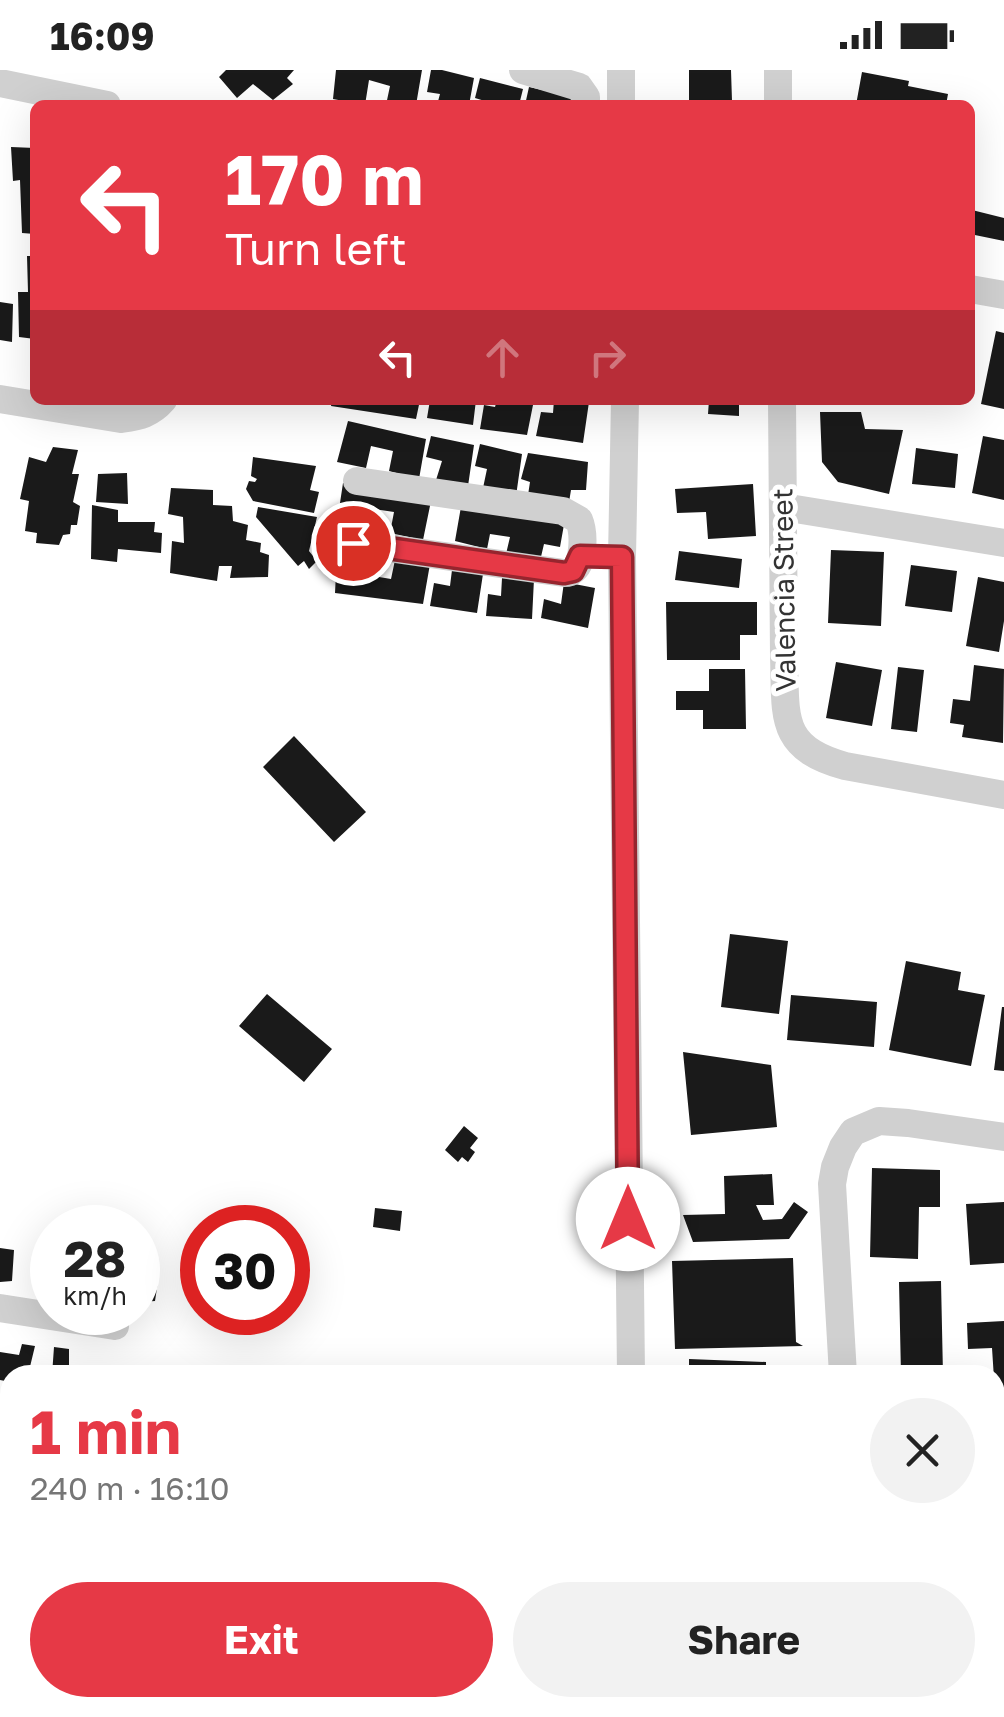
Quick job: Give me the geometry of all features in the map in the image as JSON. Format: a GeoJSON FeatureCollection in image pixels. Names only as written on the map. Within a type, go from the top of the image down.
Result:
{"type":"FeatureCollection","features":[{"type":"Feature","properties":{"kind":"street"},"geometry":{"type":"LineString","coordinates":[[524,70],[579,87],[586,100]]}},
{"type":"Feature","properties":{"kind":"street"},"geometry":{"type":"LineString","coordinates":[[620,70],[621,100]]}},
{"type":"Feature","properties":{"kind":"street"},"geometry":{"type":"LineString","coordinates":[[778,70],[778,100]]}},
{"type":"Feature","properties":{"kind":"street"},"geometry":{"type":"LineString","coordinates":[[0,82],[84,100]]}},
{"type":"Feature","properties":{"kind":"street"},"geometry":{"type":"LineString","coordinates":[[975,290],[1004,295]]}},
{"type":"Feature","properties":{"kind":"street"},"geometry":{"type":"LineString","coordinates":[[0,399],[30,404]]}},
{"type":"Feature","properties":{"kind":"street"},"geometry":{"type":"LineString","coordinates":[[37,405],[122,419],[140,416],[158,405]]}},
{"type":"Feature","properties":{"kind":"street"},"geometry":{"type":"LineString","coordinates":[[625,405],[622,557],[631,1365]]}},
{"type":"Feature","properties":{"kind":"street","name":"Valencia Street"},"geometry":{"type":"LineString","coordinates":[[782,405],[785,697],[788,719],[800,746],[822,760],[845,766],[1004,795]]}},
{"type":"Feature","properties":{"kind":"street"},"geometry":{"type":"LineString","coordinates":[[353,543],[564,573],[573,571],[580,556],[582,524],[563,511],[357,482]]}},
{"type":"Feature","properties":{"kind":"street"},"geometry":{"type":"LineString","coordinates":[[782,507],[1004,543]]}},
{"type":"Feature","properties":{"kind":"street"},"geometry":{"type":"LineString","coordinates":[[580,556],[622,557]]}},
{"type":"Feature","properties":{"kind":"street"},"geometry":{"type":"LineString","coordinates":[[842,1365],[832,1184],[842,1147],[854,1132],[880,1122],[1004,1137]]}},
{"type":"Feature","properties":{"kind":"street"},"geometry":{"type":"LineString","coordinates":[[0,1308],[30,1313]]}},
{"type":"Feature","properties":{"kind":"building"},"geometry":{"type":"Polygon","coordinates":[[[226,70],[294,70],[287,78],[293,84],[273,100],[253,84],[237,98],[219,77],[226,70]]]}},
{"type":"Feature","properties":{"kind":"building"},"geometry":{"type":"Polygon","coordinates":[[[336,70],[422,70],[417,100],[387,100],[390,86],[369,80],[366,100],[333,99],[336,70]]]}},
{"type":"Feature","properties":{"kind":"building"},"geometry":{"type":"Polygon","coordinates":[[[431,70],[474,78],[470,100],[438,100],[440,94],[427,92],[431,70]]]}},
{"type":"Feature","properties":{"kind":"building"},"geometry":{"type":"Polygon","coordinates":[[[689,70],[731,70],[732,100],[689,100],[689,70]]]}},
{"type":"Feature","properties":{"kind":"building"},"geometry":{"type":"Polygon","coordinates":[[[862,72],[948,94],[947,100],[857,100],[862,72]]]}},
{"type":"Feature","properties":{"kind":"building"},"geometry":{"type":"Polygon","coordinates":[[[480,78],[523,89],[520,100],[475,98],[480,78]]]}},
{"type":"Feature","properties":{"kind":"building"},"geometry":{"type":"Polygon","coordinates":[[[529,87],[573,97],[572,100],[526,100],[529,87]]]}},
{"type":"Feature","properties":{"kind":"building"},"geometry":{"type":"Polygon","coordinates":[[[11,147],[30,148],[30,234],[22,233],[20,180],[13,181],[11,147]]]}},
{"type":"Feature","properties":{"kind":"building"},"geometry":{"type":"Polygon","coordinates":[[[975,211],[1004,218],[1004,241],[975,235],[975,211]]]}},
{"type":"Feature","properties":{"kind":"building"},"geometry":{"type":"Polygon","coordinates":[[[30,256],[30,338],[19,337],[18,292],[28,292],[30,256]]]}},
{"type":"Feature","properties":{"kind":"building"},"geometry":{"type":"Polygon","coordinates":[[[0,302],[13,304],[12,342],[0,340],[0,302]]]}},
{"type":"Feature","properties":{"kind":"building"},"geometry":{"type":"Polygon","coordinates":[[[996,331],[1004,333],[1004,409],[981,404],[996,331]]]}},
{"type":"Feature","properties":{"kind":"building"},"geometry":{"type":"Polygon","coordinates":[[[331,405],[419,405],[416,419],[331,405]]]}},
{"type":"Feature","properties":{"kind":"building"},"geometry":{"type":"Polygon","coordinates":[[[429,405],[475,405],[473,425],[427,418],[429,405]]]}},
{"type":"Feature","properties":{"kind":"building"},"geometry":{"type":"Polygon","coordinates":[[[484,405],[533,405],[527,435],[480,429],[484,405]]]}},
{"type":"Feature","properties":{"kind":"building"},"geometry":{"type":"Polygon","coordinates":[[[554,405],[589,405],[583,443],[536,436],[541,412],[553,413],[554,405]]]}},
{"type":"Feature","properties":{"kind":"building"},"geometry":{"type":"Polygon","coordinates":[[[709,405],[739,405],[739,416],[708,414],[709,405]]]}},
{"type":"Feature","properties":{"kind":"building"},"geometry":{"type":"Polygon","coordinates":[[[820,412],[861,412],[865,429],[903,430],[889,494],[838,482],[822,462],[820,412]]]}},
{"type":"Feature","properties":{"kind":"building"},"geometry":{"type":"Polygon","coordinates":[[[348,421],[426,439],[419,479],[389,471],[393,451],[371,446],[366,468],[337,462],[348,421]]]}},
{"type":"Feature","properties":{"kind":"building"},"geometry":{"type":"Polygon","coordinates":[[[431,436],[474,445],[468,486],[436,480],[442,461],[426,457],[431,436]]]}},
{"type":"Feature","properties":{"kind":"building"},"geometry":{"type":"Polygon","coordinates":[[[983,436],[1004,440],[1004,500],[972,493],[983,436]]]}},
{"type":"Feature","properties":{"kind":"building"},"geometry":{"type":"Polygon","coordinates":[[[480,444],[522,454],[516,496],[483,488],[487,469],[475,466],[480,444]]]}},
{"type":"Feature","properties":{"kind":"building"},"geometry":{"type":"Polygon","coordinates":[[[53,447],[78,450],[72,474],[79,474],[73,502],[80,506],[77,525],[71,525],[70,534],[63,535],[59,545],[36,543],[37,533],[25,531],[29,501],[20,499],[29,457],[46,462],[53,447]]]}},
{"type":"Feature","properties":{"kind":"building"},"geometry":{"type":"Polygon","coordinates":[[[916,448],[958,454],[955,488],[912,484],[916,448]]]}},
{"type":"Feature","properties":{"kind":"building"},"geometry":{"type":"Polygon","coordinates":[[[528,453],[588,462],[586,490],[571,490],[569,502],[528,495],[530,482],[521,479],[528,453]]]}},
{"type":"Feature","properties":{"kind":"building"},"geometry":{"type":"Polygon","coordinates":[[[253,457],[316,466],[310,490],[319,492],[314,513],[253,501],[246,489],[249,481],[257,479],[251,476],[253,457]]]}},
{"type":"Feature","properties":{"kind":"building"},"geometry":{"type":"Polygon","coordinates":[[[127,473],[128,504],[96,502],[98,474],[127,473]]]}},
{"type":"Feature","properties":{"kind":"building"},"geometry":{"type":"Polygon","coordinates":[[[343,483],[431,501],[423,540],[390,533],[394,512],[374,509],[371,529],[337,523],[343,483]]]}},
{"type":"Feature","properties":{"kind":"building"},"geometry":{"type":"Polygon","coordinates":[[[753,484],[756,536],[708,539],[706,512],[677,513],[675,489],[753,484]]]}},
{"type":"Feature","properties":{"kind":"building"},"geometry":{"type":"Polygon","coordinates":[[[171,488],[213,490],[213,505],[232,506],[233,521],[248,525],[246,540],[261,543],[260,552],[269,555],[268,577],[230,578],[232,566],[219,566],[217,581],[170,573],[172,541],[184,543],[183,517],[168,514],[171,488]]]}},
{"type":"Feature","properties":{"kind":"building"},"geometry":{"type":"Polygon","coordinates":[[[462,501],[565,519],[560,547],[544,544],[540,561],[506,554],[510,537],[490,534],[487,549],[455,541],[462,501]]]}},
{"type":"Feature","properties":{"kind":"building"},"geometry":{"type":"Polygon","coordinates":[[[92,505],[118,510],[118,522],[155,522],[154,532],[162,533],[161,553],[118,549],[117,562],[91,559],[92,505]]]}},
{"type":"Feature","properties":{"kind":"building"},"geometry":{"type":"Polygon","coordinates":[[[258,507],[317,517],[309,551],[317,561],[309,569],[304,561],[298,566],[256,517],[258,507]]]}},
{"type":"Feature","properties":{"kind":"building"},"geometry":{"type":"Polygon","coordinates":[[[831,550],[884,552],[881,626],[828,623],[831,550]]]}},
{"type":"Feature","properties":{"kind":"building"},"geometry":{"type":"Polygon","coordinates":[[[679,551],[742,559],[739,588],[675,580],[679,551]]]}},
{"type":"Feature","properties":{"kind":"building"},"geometry":{"type":"Polygon","coordinates":[[[337,553],[369,558],[367,575],[391,579],[395,560],[430,564],[423,604],[335,593],[337,553]]]}},
{"type":"Feature","properties":{"kind":"building"},"geometry":{"type":"Polygon","coordinates":[[[911,565],[957,571],[952,612],[905,606],[911,565]]]}},
{"type":"Feature","properties":{"kind":"building"},"geometry":{"type":"Polygon","coordinates":[[[452,570],[483,574],[477,613],[430,606],[434,583],[450,586],[452,570]]]}},
{"type":"Feature","properties":{"kind":"building"},"geometry":{"type":"Polygon","coordinates":[[[978,577],[1004,582],[999,652],[966,646],[978,577]]]}},
{"type":"Feature","properties":{"kind":"building"},"geometry":{"type":"Polygon","coordinates":[[[502,578],[534,579],[532,619],[486,616],[488,594],[501,596],[502,578]]]}},
{"type":"Feature","properties":{"kind":"building"},"geometry":{"type":"Polygon","coordinates":[[[564,582],[595,588],[588,628],[541,618],[544,599],[561,604],[564,582]]]}},
{"type":"Feature","properties":{"kind":"building"},"geometry":{"type":"Polygon","coordinates":[[[666,602],[757,602],[757,635],[740,635],[740,660],[667,660],[666,602]]]}},
{"type":"Feature","properties":{"kind":"building"},"geometry":{"type":"Polygon","coordinates":[[[836,662],[882,670],[872,726],[826,718],[836,662]]]}},
{"type":"Feature","properties":{"kind":"building"},"geometry":{"type":"Polygon","coordinates":[[[974,665],[1004,669],[1003,743],[962,737],[964,725],[950,723],[953,699],[970,701],[974,665]]]}},
{"type":"Feature","properties":{"kind":"building"},"geometry":{"type":"Polygon","coordinates":[[[898,667],[924,670],[917,732],[891,729],[898,667]]]}},
{"type":"Feature","properties":{"kind":"building"},"geometry":{"type":"Polygon","coordinates":[[[709,669],[745,669],[746,729],[703,729],[703,710],[676,710],[676,691],[709,691],[709,669]]]}},
{"type":"Feature","properties":{"kind":"building"},"geometry":{"type":"Polygon","coordinates":[[[294,736],[366,812],[334,842],[263,767],[294,736]]]}},
{"type":"Feature","properties":{"kind":"building"},"geometry":{"type":"Polygon","coordinates":[[[730,934],[788,941],[779,1014],[721,1007],[730,934]]]}},
{"type":"Feature","properties":{"kind":"building"},"geometry":{"type":"Polygon","coordinates":[[[906,961],[961,972],[958,990],[985,995],[971,1066],[889,1050],[906,961]]]}},
{"type":"Feature","properties":{"kind":"building"},"geometry":{"type":"Polygon","coordinates":[[[267,994],[332,1049],[304,1082],[239,1026],[267,994]]]}},
{"type":"Feature","properties":{"kind":"building"},"geometry":{"type":"Polygon","coordinates":[[[791,995],[877,1002],[874,1047],[787,1040],[791,995]]]}},
{"type":"Feature","properties":{"kind":"building"},"geometry":{"type":"Polygon","coordinates":[[[1004,1007],[1004,1071],[994,1070],[1004,1007]]]}},
{"type":"Feature","properties":{"kind":"building"},"geometry":{"type":"Polygon","coordinates":[[[683,1052],[771,1065],[777,1127],[691,1135],[683,1052]]]}},
{"type":"Feature","properties":{"kind":"building"},"geometry":{"type":"Polygon","coordinates":[[[464,1126],[478,1138],[470,1148],[475,1152],[468,1162],[462,1157],[458,1162],[445,1150],[464,1126]]]}},
{"type":"Feature","properties":{"kind":"building"},"geometry":{"type":"Polygon","coordinates":[[[872,1168],[940,1170],[940,1207],[919,1207],[918,1259],[870,1257],[872,1168]]]}},
{"type":"Feature","properties":{"kind":"building"},"geometry":{"type":"Polygon","coordinates":[[[772,1174],[774,1205],[756,1205],[763,1220],[782,1219],[794,1202],[808,1212],[789,1239],[693,1242],[683,1215],[725,1214],[724,1176],[772,1174]]]}},
{"type":"Feature","properties":{"kind":"building"},"geometry":{"type":"Polygon","coordinates":[[[1004,1202],[1004,1263],[970,1265],[966,1204],[1004,1202]]]}},
{"type":"Feature","properties":{"kind":"building"},"geometry":{"type":"Polygon","coordinates":[[[375,1208],[402,1211],[400,1231],[373,1227],[375,1208]]]}},
{"type":"Feature","properties":{"kind":"building"},"geometry":{"type":"Polygon","coordinates":[[[0,1248],[14,1250],[12,1281],[0,1282],[0,1248]]]}},
{"type":"Feature","properties":{"kind":"building"},"geometry":{"type":"Polygon","coordinates":[[[793,1258],[796,1342],[803,1346],[675,1349],[672,1261],[793,1258]]]}},
{"type":"Feature","properties":{"kind":"building"},"geometry":{"type":"Polygon","coordinates":[[[941,1281],[943,1365],[901,1365],[899,1282],[941,1281]]]}},
{"type":"Feature","properties":{"kind":"building"},"geometry":{"type":"Polygon","coordinates":[[[1004,1321],[1004,1365],[993,1365],[992,1348],[968,1349],[967,1323],[1004,1321]]]}},
{"type":"Feature","properties":{"kind":"building"},"geometry":{"type":"Polygon","coordinates":[[[22,1344],[35,1346],[30,1365],[0,1365],[0,1352],[19,1355],[22,1344]]]}},
{"type":"Feature","properties":{"kind":"building"},"geometry":{"type":"Polygon","coordinates":[[[54,1347],[69,1349],[69,1365],[53,1365],[54,1347]]]}},
{"type":"Feature","properties":{"kind":"building"},"geometry":{"type":"Polygon","coordinates":[[[689,1359],[766,1362],[766,1365],[689,1365],[689,1359]]]}},
{"type":"Feature","properties":{"kind":"route"},"geometry":{"type":"LineString","coordinates":[[353,543],[564,573],[576,568],[580,556],[622,557],[628,1219]]}}]}
